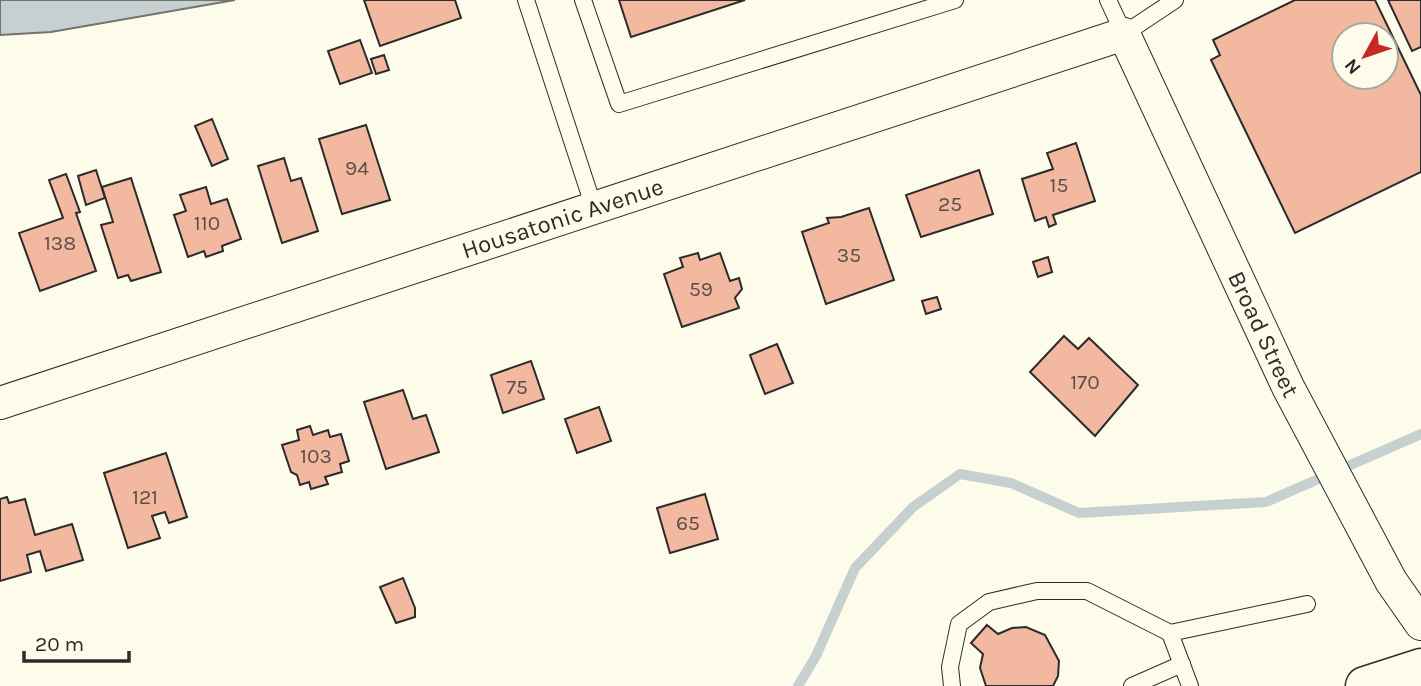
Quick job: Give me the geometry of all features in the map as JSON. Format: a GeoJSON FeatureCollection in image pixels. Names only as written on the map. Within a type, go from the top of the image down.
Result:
{"type":"FeatureCollection","features":[{"type":"Feature","properties":{"kind":"main road"},"geometry":{"type":"LineString","coordinates":[[1365,686],[1421,668]]}},
{"type":"Feature","properties":{"kind":"street","name":"Housatonic Avenue"},"geometry":{"type":"LineString","coordinates":[[0,402],[1124,34]]}},
{"type":"Feature","properties":{"kind":"street","name":"Broad Street"},"geometry":{"type":"LineString","coordinates":[[1124,34],[1288,387],[1391,581],[1421,624]]}},
{"type":"Feature","properties":{"kind":"lane"},"geometry":{"type":"LineString","coordinates":[[526,0],[594,208]]}},
{"type":"Feature","properties":{"kind":"lane"},"geometry":{"type":"LineString","coordinates":[[583,0],[618,104],[955,0]]}},
{"type":"Feature","properties":{"kind":"lane"},"geometry":{"type":"LineString","coordinates":[[1108,0],[1124,34],[1175,0]]}},
{"type":"Feature","properties":{"kind":"lane"},"geometry":{"type":"LineString","coordinates":[[952,686],[950,667],[959,624],[989,602],[1037,591],[1087,591],[1170,633],[1307,604]]}},
{"type":"Feature","properties":{"kind":"lane"},"geometry":{"type":"LineString","coordinates":[[1170,633],[1190,686]]}},
{"type":"Feature","properties":{"kind":"lane"},"geometry":{"type":"LineString","coordinates":[[1132,686],[1181,664]]}},
{"type":"Feature","properties":{"kind":"shaded area"},"geometry":{"type":"Polygon","coordinates":[[[0,0],[235,0],[51,32],[0,35],[0,0]]]}},
{"type":"Feature","properties":{"kind":"building"},"geometry":{"type":"Polygon","coordinates":[[[364,0],[455,0],[461,18],[380,46],[364,0]]]}},
{"type":"Feature","properties":{"kind":"building"},"geometry":{"type":"Polygon","coordinates":[[[619,0],[745,0],[631,37],[619,0]]]}},
{"type":"Feature","properties":{"kind":"building"},"geometry":{"type":"Polygon","coordinates":[[[1295,0],[1375,0],[1385,21],[1330,21],[1330,91],[1400,91],[1400,52],[1421,95],[1421,172],[1295,233],[1211,60],[1220,55],[1213,40],[1295,0]]]}},
{"type":"Feature","properties":{"kind":"building"},"geometry":{"type":"Polygon","coordinates":[[[1388,0],[1421,0],[1421,47],[1412,51],[1388,0]]]}},
{"type":"Feature","properties":{"kind":"building"},"geometry":{"type":"Polygon","coordinates":[[[360,40],[372,73],[340,84],[328,51],[360,40]]]}},
{"type":"Feature","properties":{"kind":"building"},"geometry":{"type":"Polygon","coordinates":[[[384,55],[389,70],[376,74],[371,59],[384,55]]]}},
{"type":"Feature","properties":{"kind":"building"},"geometry":{"type":"Polygon","coordinates":[[[212,119],[228,159],[212,166],[195,126],[212,119]]]}},
{"type":"Feature","properties":{"kind":"building"},"geometry":{"type":"Polygon","coordinates":[[[366,125],[390,200],[342,214],[319,139],[366,125]]]}},
{"type":"Feature","properties":{"kind":"building"},"geometry":{"type":"Polygon","coordinates":[[[1076,143],[1095,201],[1053,215],[1056,224],[1049,227],[1046,217],[1035,221],[1022,179],[1053,169],[1047,153],[1076,143]]]}},
{"type":"Feature","properties":{"kind":"building"},"geometry":{"type":"Polygon","coordinates":[[[284,158],[291,181],[301,178],[318,231],[282,243],[258,166],[284,158]]]}},
{"type":"Feature","properties":{"kind":"building"},"geometry":{"type":"Polygon","coordinates":[[[96,170],[105,198],[86,205],[78,176],[96,170]]]}},
{"type":"Feature","properties":{"kind":"building"},"geometry":{"type":"Polygon","coordinates":[[[979,170],[993,214],[921,237],[906,195],[979,170]]]}},
{"type":"Feature","properties":{"kind":"building"},"geometry":{"type":"Polygon","coordinates":[[[66,174],[80,212],[76,213],[96,271],[40,291],[19,233],[63,218],[49,180],[66,174]]]}},
{"type":"Feature","properties":{"kind":"building"},"geometry":{"type":"Polygon","coordinates":[[[131,178],[161,272],[131,281],[128,275],[118,278],[101,225],[113,222],[102,187],[131,178]]]}},
{"type":"Feature","properties":{"kind":"building"},"geometry":{"type":"Polygon","coordinates":[[[206,187],[211,204],[227,199],[241,239],[222,246],[223,251],[206,257],[204,251],[188,257],[174,215],[186,211],[180,195],[206,187]]]}},
{"type":"Feature","properties":{"kind":"building"},"geometry":{"type":"Polygon","coordinates":[[[869,208],[894,280],[826,304],[802,232],[829,223],[827,218],[841,217],[869,208]]]}},
{"type":"Feature","properties":{"kind":"building"},"geometry":{"type":"Polygon","coordinates":[[[698,253],[700,260],[720,253],[730,281],[739,278],[742,289],[735,298],[739,308],[682,327],[664,274],[683,267],[680,258],[698,253]]]}},
{"type":"Feature","properties":{"kind":"building"},"geometry":{"type":"Polygon","coordinates":[[[1048,257],[1052,272],[1038,277],[1033,262],[1048,257]]]}},
{"type":"Feature","properties":{"kind":"building"},"geometry":{"type":"Polygon","coordinates":[[[937,297],[941,309],[926,314],[922,301],[937,297]]]}},
{"type":"Feature","properties":{"kind":"building"},"geometry":{"type":"Polygon","coordinates":[[[1064,336],[1078,349],[1089,338],[1138,385],[1095,436],[1030,372],[1064,336]]]}},
{"type":"Feature","properties":{"kind":"building"},"geometry":{"type":"Polygon","coordinates":[[[777,344],[793,383],[765,394],[750,355],[777,344]]]}},
{"type":"Feature","properties":{"kind":"building"},"geometry":{"type":"Polygon","coordinates":[[[531,361],[544,399],[503,413],[491,375],[531,361]]]}},
{"type":"Feature","properties":{"kind":"building"},"geometry":{"type":"Polygon","coordinates":[[[403,390],[413,419],[426,415],[439,452],[386,469],[364,402],[403,390]]]}},
{"type":"Feature","properties":{"kind":"building"},"geometry":{"type":"Polygon","coordinates":[[[599,407],[611,441],[577,453],[565,419],[599,407]]]}},
{"type":"Feature","properties":{"kind":"building"},"geometry":{"type":"Polygon","coordinates":[[[310,426],[313,435],[328,430],[330,437],[341,434],[349,461],[340,464],[342,472],[325,477],[328,484],[311,489],[309,482],[300,485],[297,475],[291,472],[282,445],[299,440],[297,430],[310,426]]]}},
{"type":"Feature","properties":{"kind":"building"},"geometry":{"type":"Polygon","coordinates":[[[166,453],[187,517],[169,523],[165,512],[152,516],[160,538],[128,548],[104,473],[166,453]]]}},
{"type":"Feature","properties":{"kind":"building"},"geometry":{"type":"Polygon","coordinates":[[[705,494],[718,539],[670,553],[657,508],[705,494]]]}},
{"type":"Feature","properties":{"kind":"building"},"geometry":{"type":"Polygon","coordinates":[[[7,497],[9,503],[25,499],[35,535],[72,524],[83,560],[46,571],[40,551],[27,555],[31,572],[0,581],[0,499],[7,497]]]}},
{"type":"Feature","properties":{"kind":"building"},"geometry":{"type":"Polygon","coordinates":[[[403,578],[415,608],[415,617],[396,623],[380,587],[403,578]]]}},
{"type":"Feature","properties":{"kind":"building"},"geometry":{"type":"Polygon","coordinates":[[[987,625],[998,634],[1012,628],[1026,627],[1045,635],[1059,661],[1058,676],[1053,686],[986,686],[980,668],[983,654],[971,643],[987,625]]]}},
{"type":"Feature","properties":{"kind":"waterway"},"geometry":{"type":"LineString","coordinates":[[798,686],[816,656],[855,568],[913,507],[960,474],[1011,483],[1079,513],[1266,502],[1421,434]]}}]}
